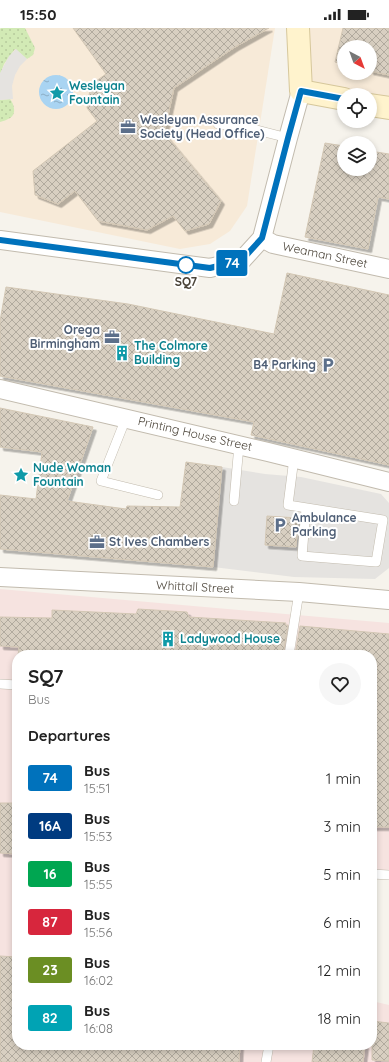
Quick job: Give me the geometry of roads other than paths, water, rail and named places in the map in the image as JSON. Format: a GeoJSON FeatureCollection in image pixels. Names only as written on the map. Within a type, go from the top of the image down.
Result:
{"type":"FeatureCollection","features":[{"type":"Feature","properties":{"kind":"street"},"geometry":{"type":"LineString","coordinates":[[0,241],[210,268],[242,260],[262,238],[301,91],[298,28]]}},
{"type":"Feature","properties":{"kind":"street"},"geometry":{"type":"LineString","coordinates":[[301,91],[337,98]]}},
{"type":"Feature","properties":{"kind":"street"},"geometry":{"type":"LineString","coordinates":[[377,105],[389,108]]}},
{"type":"Feature","properties":{"kind":"street","name":"Weaman Street"},"geometry":{"type":"LineString","coordinates":[[262,238],[273,244],[389,269]]}},
{"type":"Feature","properties":{"kind":"street","name":"Printing House Street"},"geometry":{"type":"LineString","coordinates":[[0,388],[389,482]]}},
{"type":"Feature","properties":{"kind":"street","name":"Whittall Street"},"geometry":{"type":"LineString","coordinates":[[0,577],[298,592],[389,600]]}},
{"type":"Feature","properties":{"kind":"lane"},"geometry":{"type":"LineString","coordinates":[[218,124],[254,129],[288,138]]}},
{"type":"Feature","properties":{"kind":"lane"},"geometry":{"type":"LineString","coordinates":[[126,418],[101,481],[158,495]]}},
{"type":"Feature","properties":{"kind":"lane"},"geometry":{"type":"LineString","coordinates":[[234,501],[239,445]]}},
{"type":"Feature","properties":{"kind":"lane"},"geometry":{"type":"LineString","coordinates":[[294,458],[288,505],[383,520],[376,562],[302,556],[306,509]]}},
{"type":"Feature","properties":{"kind":"lane"},"geometry":{"type":"LineString","coordinates":[[290,650],[298,592]]}},
{"type":"Feature","properties":{"kind":"lane"},"geometry":{"type":"LineString","coordinates":[[0,684],[12,685]]}},
{"type":"Feature","properties":{"kind":"lane"},"geometry":{"type":"LineString","coordinates":[[377,874],[389,875]]}},
{"type":"Feature","properties":{"kind":"lane"},"geometry":{"type":"LineString","coordinates":[[266,1062],[268,1050]]}},
{"type":"Feature","properties":{"kind":"water"},"geometry":{"type":"Polygon","coordinates":[[[56,75],[68,80],[73,92],[68,104],[56,109],[44,104],[39,92],[44,80],[56,75]]]}},
{"type":"Feature","properties":{"kind":"place","name":"Wesleyan Fountain"},"geometry":{"type":"Point","coordinates":[57,93]}},
{"type":"Feature","properties":{"kind":"place","name":"Wesleyan Assurance Society (Head Office)"},"geometry":{"type":"Point","coordinates":[128,127]}},
{"type":"Feature","properties":{"kind":"place","name":"SQ7"},"geometry":{"type":"Point","coordinates":[186,265]}},
{"type":"Feature","properties":{"kind":"place","name":"Orega Birmingham"},"geometry":{"type":"Point","coordinates":[112,337]}},
{"type":"Feature","properties":{"kind":"place","name":"The Colmore Building"},"geometry":{"type":"Point","coordinates":[122,353]}},
{"type":"Feature","properties":{"kind":"place","name":"B4 Parking"},"geometry":{"type":"Point","coordinates":[328,365]}},
{"type":"Feature","properties":{"kind":"place","name":"Nude Woman Fountain"},"geometry":{"type":"Point","coordinates":[21,475]}},
{"type":"Feature","properties":{"kind":"place","name":"Ambulance Parking"},"geometry":{"type":"Point","coordinates":[280,525]}},
{"type":"Feature","properties":{"kind":"place","name":"St Ives Chambers"},"geometry":{"type":"Point","coordinates":[97,542]}},
{"type":"Feature","properties":{"kind":"place","name":"Ladywood House"},"geometry":{"type":"Point","coordinates":[168,639]}}]}
